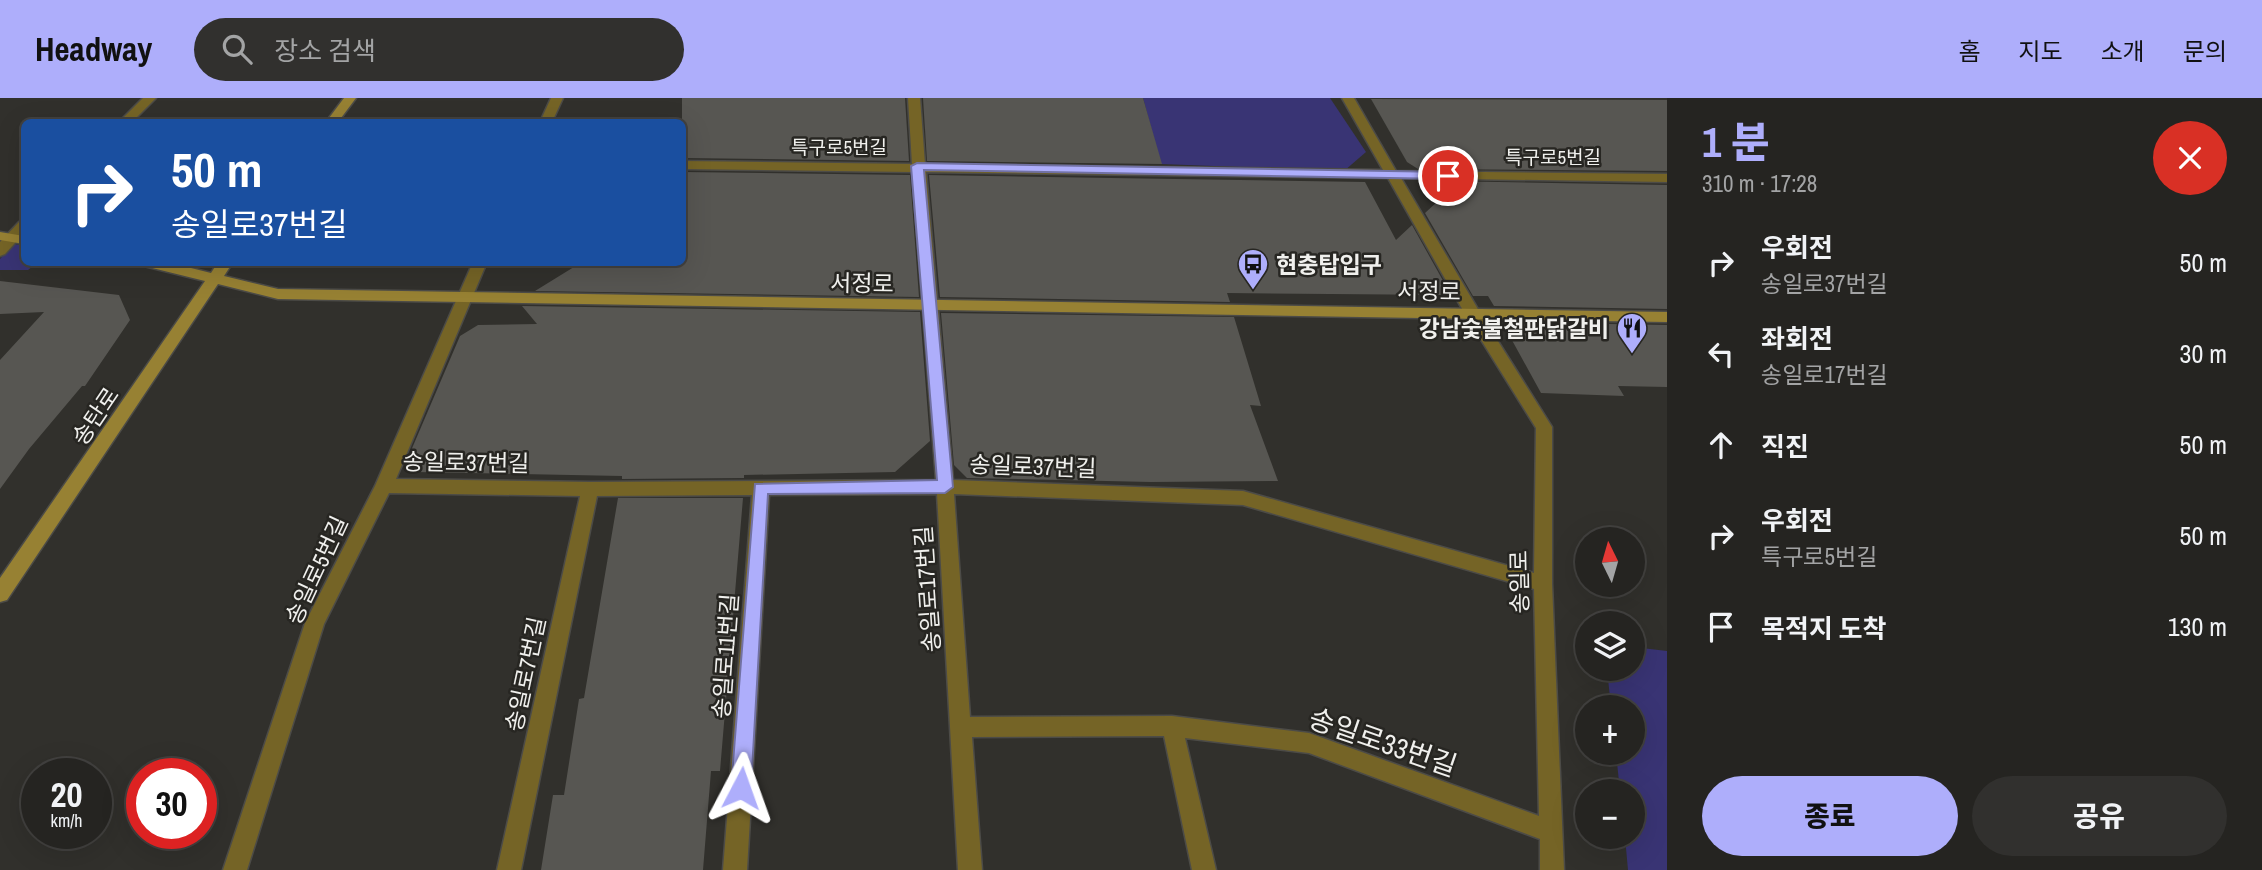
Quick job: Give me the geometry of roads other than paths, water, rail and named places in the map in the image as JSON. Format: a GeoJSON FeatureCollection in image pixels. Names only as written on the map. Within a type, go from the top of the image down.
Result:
{"type":"FeatureCollection","features":[{"type":"Feature","properties":{"kind":"street"},"geometry":{"type":"LineString","coordinates":[[128,119],[149,98]]}},
{"type":"Feature","properties":{"kind":"street"},"geometry":{"type":"LineString","coordinates":[[334,119],[351,98]]}},
{"type":"Feature","properties":{"kind":"street"},"geometry":{"type":"LineString","coordinates":[[547,119],[557,98]]}},
{"type":"Feature","properties":{"kind":"street","name":"송일로17번길"},"geometry":{"type":"LineString","coordinates":[[914,98],[928,306],[945,487],[970,870]]}},
{"type":"Feature","properties":{"kind":"street","name":"송일로"},"geometry":{"type":"LineString","coordinates":[[1348,98],[1473,314],[1544,427],[1543,584],[1552,870]]}},
{"type":"Feature","properties":{"kind":"street","name":"특구로5번길"},"geometry":{"type":"LineString","coordinates":[[686,165],[1667,178]]}},
{"type":"Feature","properties":{"kind":"street"},"geometry":{"type":"LineString","coordinates":[[0,251],[12,238]]}},
{"type":"Feature","properties":{"kind":"street","name":"서정로"},"geometry":{"type":"LineString","coordinates":[[162,266],[278,294],[1667,317]]}},
{"type":"Feature","properties":{"kind":"street","name":"송탄로"},"geometry":{"type":"LineString","coordinates":[[0,594],[223,266]]}},
{"type":"Feature","properties":{"kind":"street"},"geometry":{"type":"LineString","coordinates":[[462,299],[478,266]]}},
{"type":"Feature","properties":{"kind":"street","name":"송일로5번길"},"geometry":{"type":"LineString","coordinates":[[235,870],[316,623],[384,486],[462,299]]}},
{"type":"Feature","properties":{"kind":"street","name":"송일로37번길"},"geometry":{"type":"LineString","coordinates":[[384,486],[590,489],[945,487],[1243,498],[1543,584]]}},
{"type":"Feature","properties":{"kind":"street","name":"송일로11번길"},"geometry":{"type":"LineString","coordinates":[[735,870],[761,488]]}},
{"type":"Feature","properties":{"kind":"street","name":"송일로7번길"},"geometry":{"type":"LineString","coordinates":[[509,870],[590,489]]}},
{"type":"Feature","properties":{"kind":"street"},"geometry":{"type":"LineString","coordinates":[[1172,726],[1203,870]]}},
{"type":"Feature","properties":{"kind":"street","name":"송일로33번길"},"geometry":{"type":"LineString","coordinates":[[960,727],[1172,726],[1309,743],[1551,832]]}},
{"type":"Feature","properties":{"kind":"place","name":"현충탑입구"},"geometry":{"type":"Point","coordinates":[1253,291]}},
{"type":"Feature","properties":{"kind":"place","name":"강남숯불철판닭갈비"},"geometry":{"type":"Point","coordinates":[1632,355]}}]}
